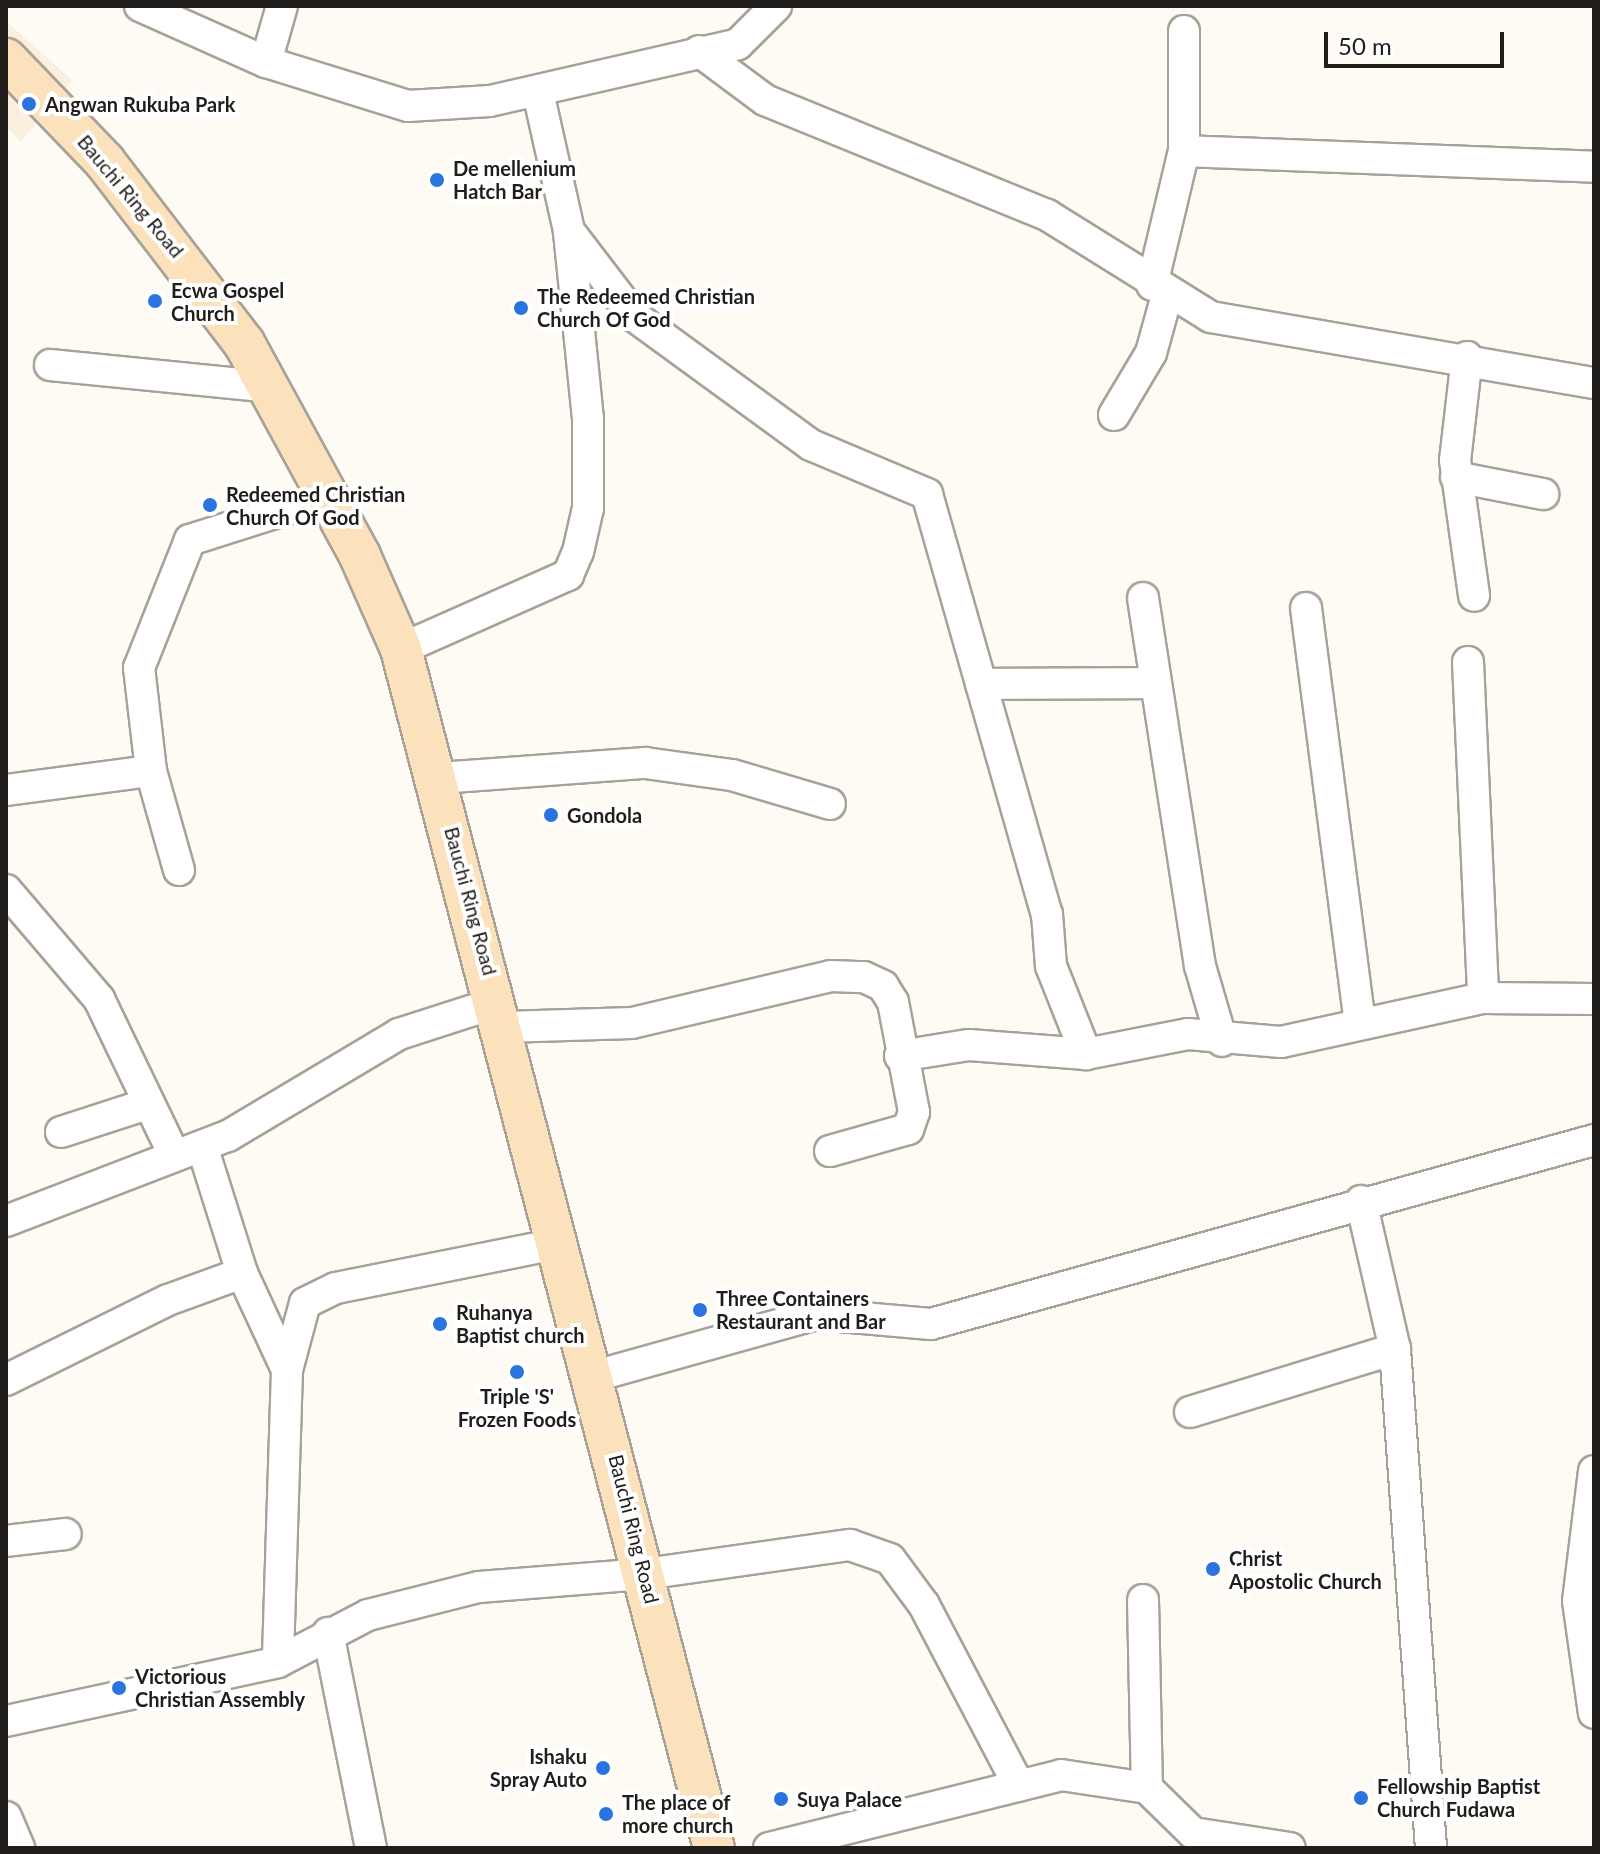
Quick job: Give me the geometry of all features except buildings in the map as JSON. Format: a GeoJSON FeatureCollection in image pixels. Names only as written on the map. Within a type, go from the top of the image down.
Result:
{"type":"FeatureCollection","features":[{"type":"Feature","properties":{"kind":"main road","name":"Bauchi Ring Road"},"geometry":{"type":"LineString","coordinates":[[6,59],[152,219],[270,387],[328,496],[401,649],[439,778],[561,1243],[714,1848]]}},
{"type":"Feature","properties":{"kind":"street"},"geometry":{"type":"LineString","coordinates":[[140,6],[266,62],[408,106],[538,92],[738,44],[764,12]]}},
{"type":"Feature","properties":{"kind":"street"},"geometry":{"type":"LineString","coordinates":[[266,62],[282,6]]}},
{"type":"Feature","properties":{"kind":"street"},"geometry":{"type":"LineString","coordinates":[[1114,415],[1151,353],[1184,151],[1184,31]]}},
{"type":"Feature","properties":{"kind":"street"},"geometry":{"type":"LineString","coordinates":[[699,51],[765,100],[1047,215],[1160,290],[1211,317],[1467,357],[1594,383]]}},
{"type":"Feature","properties":{"kind":"street"},"geometry":{"type":"LineString","coordinates":[[401,649],[568,575],[578,552],[588,508],[588,419],[569,231],[538,92]]}},
{"type":"Feature","properties":{"kind":"street"},"geometry":{"type":"LineString","coordinates":[[1184,151],[1594,167]]}},
{"type":"Feature","properties":{"kind":"street"},"geometry":{"type":"LineString","coordinates":[[569,231],[634,316],[811,445],[920,486],[1047,914],[1051,966],[1086,1054]]}},
{"type":"Feature","properties":{"kind":"street"},"geometry":{"type":"LineString","coordinates":[[1467,357],[1456,477],[1474,596]]}},
{"type":"Feature","properties":{"kind":"street"},"geometry":{"type":"LineString","coordinates":[[50,365],[270,387]]}},
{"type":"Feature","properties":{"kind":"street"},"geometry":{"type":"LineString","coordinates":[[1456,477],[1543,494]]}},
{"type":"Feature","properties":{"kind":"street"},"geometry":{"type":"LineString","coordinates":[[179,870],[151,771],[139,668],[190,540],[328,496]]}},
{"type":"Feature","properties":{"kind":"street"},"geometry":{"type":"LineString","coordinates":[[1143,598],[1200,966],[1222,1041]]}},
{"type":"Feature","properties":{"kind":"street"},"geometry":{"type":"LineString","coordinates":[[1306,608],[1360,1021]]}},
{"type":"Feature","properties":{"kind":"street"},"geometry":{"type":"LineString","coordinates":[[1468,662],[1483,998]]}},
{"type":"Feature","properties":{"kind":"street"},"geometry":{"type":"LineString","coordinates":[[981,684],[1154,683]]}},
{"type":"Feature","properties":{"kind":"street"},"geometry":{"type":"LineString","coordinates":[[439,778],[645,763],[732,775],[830,804]]}},
{"type":"Feature","properties":{"kind":"street"},"geometry":{"type":"LineString","coordinates":[[6,790],[151,771]]}},
{"type":"Feature","properties":{"kind":"street"},"geometry":{"type":"LineString","coordinates":[[6,890],[99,999],[173,1153]]}},
{"type":"Feature","properties":{"kind":"street"},"geometry":{"type":"LineString","coordinates":[[6,1221],[173,1153],[202,1146],[399,1034],[501,1014],[632,1023],[831,976],[864,977],[883,986],[893,1002],[900,1056],[914,1112],[908,1129],[830,1151]]}},
{"type":"Feature","properties":{"kind":"street"},"geometry":{"type":"LineString","coordinates":[[900,1056],[969,1045],[1086,1054],[1188,1034],[1222,1041],[1281,1042],[1360,1021],[1483,998],[1594,999]]}},
{"type":"Feature","properties":{"kind":"street"},"geometry":{"type":"LineString","coordinates":[[61,1132],[147,1104]]}},
{"type":"Feature","properties":{"kind":"street"},"geometry":{"type":"LineString","coordinates":[[595,1376],[817,1314],[931,1324],[1361,1201],[1594,1140]]}},
{"type":"Feature","properties":{"kind":"street"},"geometry":{"type":"LineString","coordinates":[[202,1146],[242,1273],[287,1370]]}},
{"type":"Feature","properties":{"kind":"street"},"geometry":{"type":"LineString","coordinates":[[1361,1201],[1395,1349],[1431,1848]]}},
{"type":"Feature","properties":{"kind":"street"},"geometry":{"type":"LineString","coordinates":[[278,1662],[287,1370],[305,1303],[336,1288],[561,1243]]}},
{"type":"Feature","properties":{"kind":"street"},"geometry":{"type":"LineString","coordinates":[[6,1380],[168,1300],[242,1273]]}},
{"type":"Feature","properties":{"kind":"street"},"geometry":{"type":"LineString","coordinates":[[1190,1412],[1395,1349]]}},
{"type":"Feature","properties":{"kind":"street"},"geometry":{"type":"LineString","coordinates":[[1594,1471],[1587,1624],[1594,1713]]}},
{"type":"Feature","properties":{"kind":"street"},"geometry":{"type":"LineString","coordinates":[[6,1541],[66,1534]]}},
{"type":"Feature","properties":{"kind":"street"},"geometry":{"type":"LineString","coordinates":[[6,1721],[278,1662],[328,1633],[479,1587],[645,1574],[850,1545],[890,1559],[924,1605],[1019,1786]]}},
{"type":"Feature","properties":{"kind":"street"},"geometry":{"type":"LineString","coordinates":[[1143,1600],[1147,1788],[1178,1836],[1193,1833],[1290,1848]]}},
{"type":"Feature","properties":{"kind":"street"},"geometry":{"type":"LineString","coordinates":[[328,1633],[371,1848]]}},
{"type":"Feature","properties":{"kind":"street"},"geometry":{"type":"LineString","coordinates":[[769,1848],[1061,1775],[1147,1788]]}},
{"type":"Feature","properties":{"kind":"street"},"geometry":{"type":"LineString","coordinates":[[6,1817],[19,1848]]}},
{"type":"Feature","properties":{"kind":"shaded area","name":"Angwan Rukuba Park"},"geometry":{"type":"Polygon","coordinates":[[[6,21],[72,80],[21,142],[6,127],[6,21]]]}},
{"type":"Feature","properties":{"kind":"place","name":"Angwan Rukuba Park"},"geometry":{"type":"Point","coordinates":[29,104]}},
{"type":"Feature","properties":{"kind":"place","name":"De mellenium Hatch Bar"},"geometry":{"type":"Point","coordinates":[437,180]}},
{"type":"Feature","properties":{"kind":"place","name":"Ecwa Gospel Church"},"geometry":{"type":"Point","coordinates":[155,301]}},
{"type":"Feature","properties":{"kind":"place","name":"The Redeemed Christian Church Of God"},"geometry":{"type":"Point","coordinates":[521,308]}},
{"type":"Feature","properties":{"kind":"place","name":"Redeemed Christian Church Of God"},"geometry":{"type":"Point","coordinates":[210,505]}},
{"type":"Feature","properties":{"kind":"place","name":"Gondola"},"geometry":{"type":"Point","coordinates":[551,815]}},
{"type":"Feature","properties":{"kind":"place","name":"Three Containers Restaurant and Bar"},"geometry":{"type":"Point","coordinates":[700,1310]}},
{"type":"Feature","properties":{"kind":"place","name":"Ruhanya Baptist church"},"geometry":{"type":"Point","coordinates":[440,1324]}},
{"type":"Feature","properties":{"kind":"place","name":"Triple 'S' Frozen Foods"},"geometry":{"type":"Point","coordinates":[517,1372]}},
{"type":"Feature","properties":{"kind":"place","name":"Christ Apostolic Church"},"geometry":{"type":"Point","coordinates":[1213,1569]}},
{"type":"Feature","properties":{"kind":"place","name":"Victorious Christian Assembly"},"geometry":{"type":"Point","coordinates":[119,1688]}},
{"type":"Feature","properties":{"kind":"place","name":"Ishaku Spray Auto"},"geometry":{"type":"Point","coordinates":[603,1768]}},
{"type":"Feature","properties":{"kind":"place","name":"Fellowship Baptist Church Fudawa"},"geometry":{"type":"Point","coordinates":[1361,1798]}},
{"type":"Feature","properties":{"kind":"place","name":"Suya Palace"},"geometry":{"type":"Point","coordinates":[781,1799]}},
{"type":"Feature","properties":{"kind":"place","name":"The place of more church"},"geometry":{"type":"Point","coordinates":[606,1814]}}]}
